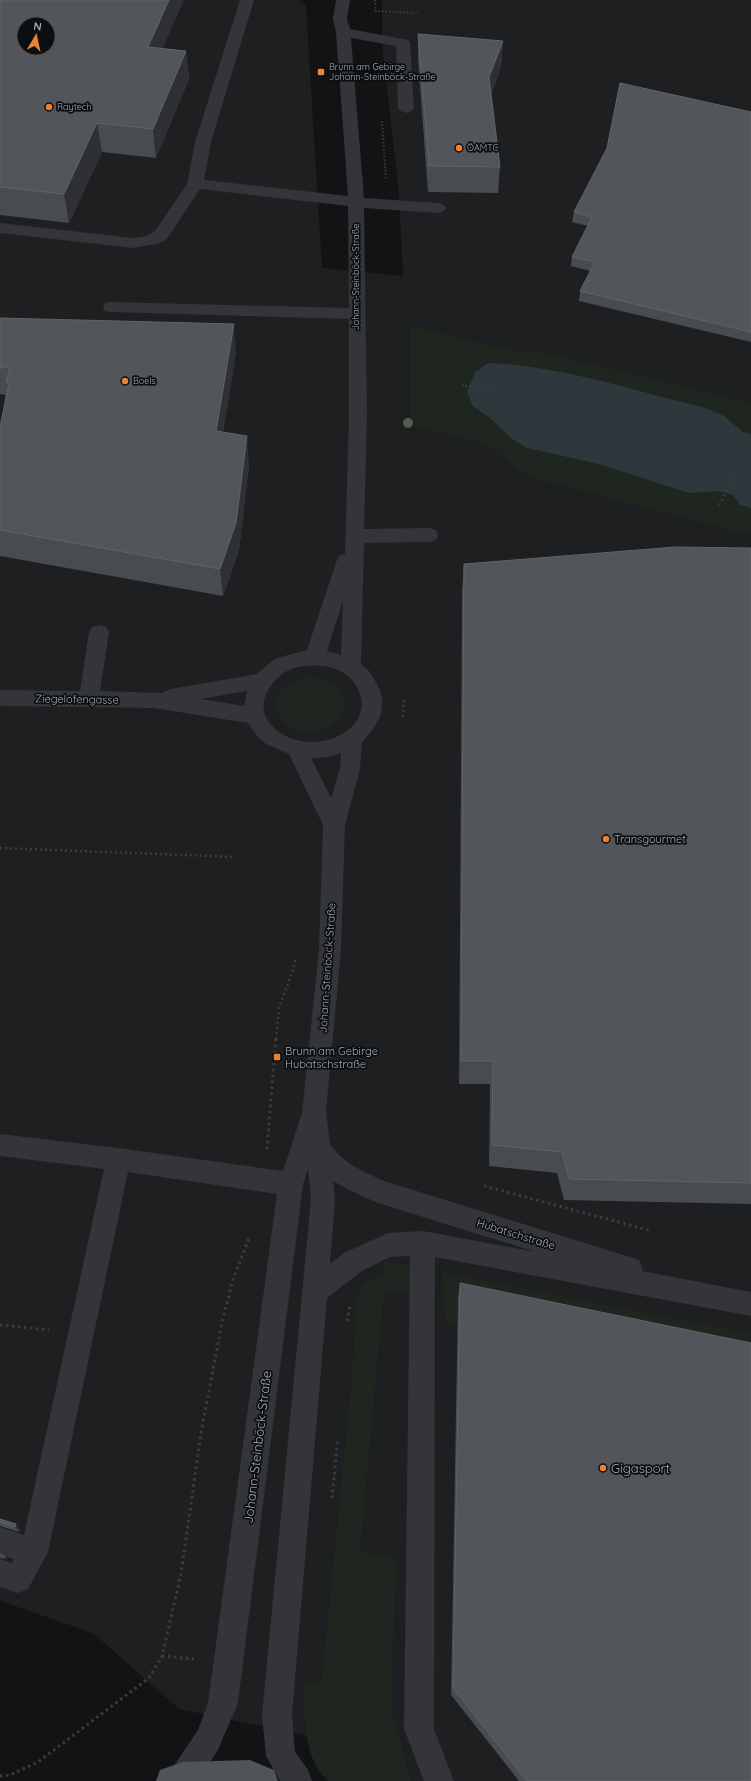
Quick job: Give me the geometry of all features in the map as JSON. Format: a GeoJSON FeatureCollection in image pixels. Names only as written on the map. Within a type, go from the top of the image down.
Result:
{"type":"FeatureCollection","features":[{"type":"Feature","properties":{"kind":"main road"},"geometry":{"type":"LineString","coordinates":[[177,1779],[250,1775],[262,1781]]}},
{"type":"Feature","properties":{"kind":"street"},"geometry":{"type":"LineString","coordinates":[[0,228],[93,240],[134,243],[150,240],[161,235],[195,184],[203,142],[246,0]]}},
{"type":"Feature","properties":{"kind":"street","name":"Johann-Steinböck-Straße"},"geometry":{"type":"LineString","coordinates":[[337,3],[342,26],[356,202],[358,415],[351,667]]}},
{"type":"Feature","properties":{"kind":"street"},"geometry":{"type":"LineString","coordinates":[[342,26],[403,43],[406,108]]}},
{"type":"Feature","properties":{"kind":"street"},"geometry":{"type":"LineString","coordinates":[[195,184],[356,202],[438,208]]}},
{"type":"Feature","properties":{"kind":"street"},"geometry":{"type":"LineString","coordinates":[[111,307],[357,314]]}},
{"type":"Feature","properties":{"kind":"street"},"geometry":{"type":"LineString","coordinates":[[355,536],[428,535]]}},
{"type":"Feature","properties":{"kind":"street","name":"Johann-Steinböck-Straße"},"geometry":{"type":"LineString","coordinates":[[315,657],[355,536]]}},
{"type":"Feature","properties":{"kind":"street"},"geometry":{"type":"LineString","coordinates":[[88,699],[99,632]]}},
{"type":"Feature","properties":{"kind":"street"},"geometry":{"type":"LineString","coordinates":[[315,657],[334,660],[351,667],[364,679],[372,694],[372,710],[366,725],[352,738],[335,747],[316,750],[296,748],[277,742],[263,730],[255,716],[254,698],[262,681],[275,668],[294,660],[315,657]]}},
{"type":"Feature","properties":{"kind":"street","name":"Ziegelofengasse"},"geometry":{"type":"LineString","coordinates":[[154,700],[262,681]]}},
{"type":"Feature","properties":{"kind":"street","name":"Ziegelofengasse"},"geometry":{"type":"LineString","coordinates":[[0,698],[154,700],[255,716]]}},
{"type":"Feature","properties":{"kind":"street","name":"Johann-Steinböck-Straße"},"geometry":{"type":"LineString","coordinates":[[297,1781],[281,1756],[277,1715],[323,1198],[314,1111],[330,950],[334,825],[350,769],[352,738]]}},
{"type":"Feature","properties":{"kind":"street","name":"Johann-Steinböck-Straße"},"geometry":{"type":"LineString","coordinates":[[296,748],[334,825]]}},
{"type":"Feature","properties":{"kind":"street","name":"Johann-Steinböck-Straße"},"geometry":{"type":"LineString","coordinates":[[177,1779],[208,1740],[223,1703],[291,1184],[314,1111]]}},
{"type":"Feature","properties":{"kind":"street"},"geometry":{"type":"LineString","coordinates":[[0,1145],[118,1159],[291,1184]]}},
{"type":"Feature","properties":{"kind":"street","name":"Hubatschstraße"},"geometry":{"type":"LineString","coordinates":[[318,1149],[328,1162],[340,1173],[378,1191],[726,1299]]}},
{"type":"Feature","properties":{"kind":"street"},"geometry":{"type":"LineString","coordinates":[[0,1573],[18,1579],[34,1552],[118,1159]]}},
{"type":"Feature","properties":{"kind":"street"},"geometry":{"type":"LineString","coordinates":[[423,1243],[419,1729],[439,1781]]}},
{"type":"Feature","properties":{"kind":"street","name":"Hubatschstraße"},"geometry":{"type":"LineString","coordinates":[[314,1292],[353,1262],[388,1245],[423,1243],[751,1304]]}},
{"type":"Feature","properties":{"kind":"street"},"geometry":{"type":"LineString","coordinates":[[0,1541],[34,1552]]}},
{"type":"Feature","properties":{"kind":"path"},"geometry":{"type":"LineString","coordinates":[[462,385],[497,392]]}},
{"type":"Feature","properties":{"kind":"path"},"geometry":{"type":"LineString","coordinates":[[720,505],[736,475]]}},
{"type":"Feature","properties":{"kind":"path"},"geometry":{"type":"LineString","coordinates":[[0,848],[235,857]]}},
{"type":"Feature","properties":{"kind":"path"},"geometry":{"type":"LineString","coordinates":[[264,1181],[279,1008],[293,970],[296,955]]}},
{"type":"Feature","properties":{"kind":"path"},"geometry":{"type":"LineString","coordinates":[[484,1186],[652,1231]]}},
{"type":"Feature","properties":{"kind":"path"},"geometry":{"type":"LineString","coordinates":[[0,1776],[10,1775],[38,1762],[149,1678],[162,1656],[180,1574],[201,1433],[222,1322],[233,1280],[250,1236]]}},
{"type":"Feature","properties":{"kind":"path"},"geometry":{"type":"LineString","coordinates":[[0,1325],[81,1333]]}},
{"type":"Feature","properties":{"kind":"shaded area"},"geometry":{"type":"Polygon","coordinates":[[[0,0],[299,0],[306,6],[322,268],[403,276],[399,193],[383,53],[382,0],[751,0],[751,403],[537,350],[517,351],[409,325],[410,425],[484,444],[528,477],[751,536],[751,1781],[362,1781],[338,1742],[179,1709],[93,1633],[0,1601],[0,0]]]}},
{"type":"Feature","properties":{"kind":"shaded area"},"geometry":{"type":"Polygon","coordinates":[[[409,325],[517,351],[537,350],[751,403],[751,536],[528,477],[484,444],[410,425],[409,325]]]}},
{"type":"Feature","properties":{"kind":"shaded area"},"geometry":{"type":"Polygon","coordinates":[[[488,363],[543,369],[598,380],[706,408],[724,416],[743,432],[751,434],[751,508],[740,505],[733,495],[720,491],[689,493],[599,464],[527,448],[512,439],[490,418],[473,406],[467,392],[475,372],[488,363]]]}},
{"type":"Feature","properties":{"kind":"shaded area"},"geometry":{"type":"Polygon","coordinates":[[[309,677],[330,682],[342,691],[345,703],[341,714],[331,724],[318,731],[302,731],[286,724],[278,714],[276,703],[280,692],[289,683],[301,678],[309,677]]]}},
{"type":"Feature","properties":{"kind":"shaded area"},"geometry":{"type":"Polygon","coordinates":[[[384,1261],[415,1266],[415,1290],[384,1291],[360,1551],[396,1558],[391,1708],[411,1781],[328,1781],[319,1771],[309,1747],[306,1734],[304,1680],[321,1686],[351,1387],[357,1299],[365,1284],[383,1271],[384,1261]]]}},
{"type":"Feature","properties":{"kind":"shaded area"},"geometry":{"type":"Polygon","coordinates":[[[442,1272],[751,1334],[751,1360],[457,1328],[446,1325],[442,1272]]]}},
{"type":"Feature","properties":{"kind":"building"},"geometry":{"type":"Polygon","coordinates":[[[0,0],[169,0],[148,47],[186,51],[153,129],[97,123],[64,194],[0,187],[0,0]]]}},
{"type":"Feature","properties":{"kind":"building","name":"ÖAMTC"},"geometry":{"type":"Polygon","coordinates":[[[418,34],[503,41],[489,77],[500,167],[429,166],[418,34]]]}},
{"type":"Feature","properties":{"kind":"building"},"geometry":{"type":"Polygon","coordinates":[[[620,83],[751,112],[751,332],[580,291],[595,262],[572,257],[592,217],[574,212],[607,148],[620,83]]]}},
{"type":"Feature","properties":{"kind":"building"},"geometry":{"type":"Polygon","coordinates":[[[0,318],[234,324],[216,431],[247,436],[236,523],[220,569],[0,530],[0,427],[9,383],[6,382],[10,367],[0,367],[0,318]]]}},
{"type":"Feature","properties":{"kind":"building","name":"Transgourmet"},"geometry":{"type":"Polygon","coordinates":[[[675,547],[751,548],[751,1183],[569,1179],[562,1152],[492,1145],[493,1061],[461,1061],[464,564],[675,547]]]}},
{"type":"Feature","properties":{"kind":"building","name":"Gigasport"},"geometry":{"type":"Polygon","coordinates":[[[460,1283],[751,1343],[751,1781],[527,1781],[453,1688],[460,1283]]]}},
{"type":"Feature","properties":{"kind":"building"},"geometry":{"type":"Polygon","coordinates":[[[0,1519],[16,1524],[15,1527],[0,1522],[0,1519]]]}},
{"type":"Feature","properties":{"kind":"place","name":"Brunn am Gebirge Johann-Steinböck-Straße"},"geometry":{"type":"Point","coordinates":[321,72]}},
{"type":"Feature","properties":{"kind":"place","name":"Raytech"},"geometry":{"type":"Point","coordinates":[49,107]}},
{"type":"Feature","properties":{"kind":"place","name":"ÖAMTC"},"geometry":{"type":"Point","coordinates":[459,148]}},
{"type":"Feature","properties":{"kind":"place","name":"Boels"},"geometry":{"type":"Point","coordinates":[125,381]}},
{"type":"Feature","properties":{"kind":"place","name":"Transgourmet"},"geometry":{"type":"Point","coordinates":[606,839]}},
{"type":"Feature","properties":{"kind":"place","name":"Brunn am Gebirge Hubatschstraße"},"geometry":{"type":"Point","coordinates":[277,1057]}},
{"type":"Feature","properties":{"kind":"place","name":"Gigasport"},"geometry":{"type":"Point","coordinates":[603,1468]}}]}
